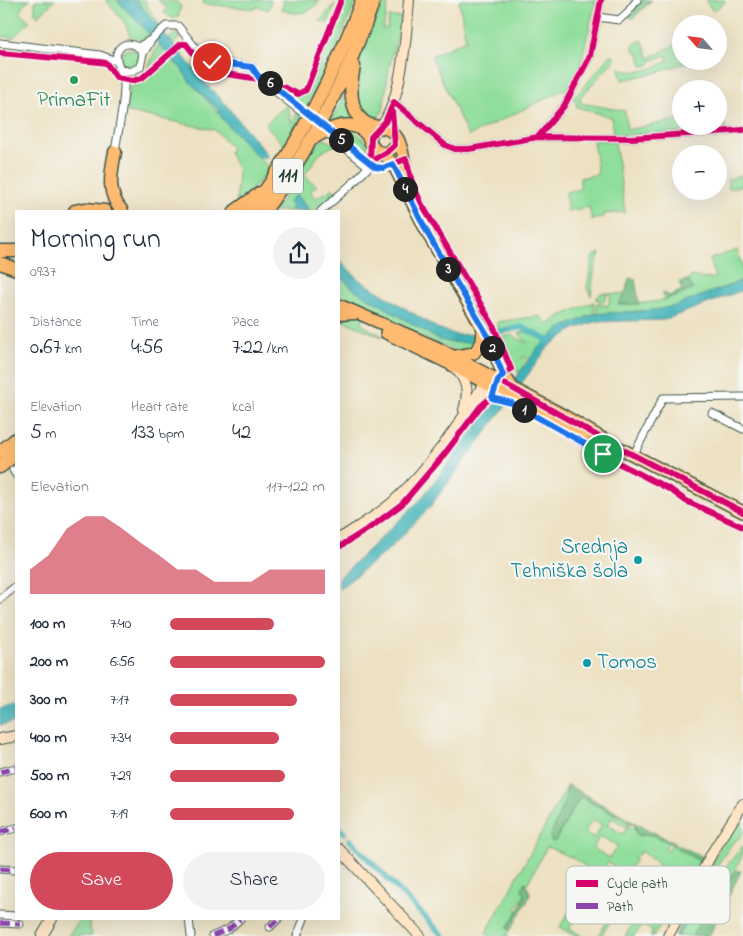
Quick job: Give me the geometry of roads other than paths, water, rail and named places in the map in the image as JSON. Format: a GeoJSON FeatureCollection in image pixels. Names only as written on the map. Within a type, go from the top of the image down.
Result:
{"type":"FeatureCollection","features":[{"type":"Feature","properties":{"kind":"highway"},"geometry":{"type":"LineString","coordinates":[[252,210],[297,140],[320,98],[362,0]]}},
{"type":"Feature","properties":{"kind":"highway"},"geometry":{"type":"LineString","coordinates":[[374,0],[354,54],[350,88],[351,102],[362,119],[374,127],[381,127]]}},
{"type":"Feature","properties":{"kind":"highway","name":"111"},"geometry":{"type":"LineString","coordinates":[[266,210],[310,141],[354,54]]}},
{"type":"Feature","properties":{"kind":"highway"},"geometry":{"type":"LineString","coordinates":[[310,141],[330,128],[349,125],[356,126],[368,135],[371,142]]}},
{"type":"Feature","properties":{"kind":"highway"},"geometry":{"type":"LineString","coordinates":[[115,152],[111,188],[114,201],[121,210]]}},
{"type":"Feature","properties":{"kind":"highway"},"geometry":{"type":"LineString","coordinates":[[236,210],[266,189]]}},
{"type":"Feature","properties":{"kind":"highway"},"geometry":{"type":"LineString","coordinates":[[80,210],[96,210]]}},
{"type":"Feature","properties":{"kind":"highway"},"geometry":{"type":"LineString","coordinates":[[0,257],[15,251]]}},
{"type":"Feature","properties":{"kind":"highway"},"geometry":{"type":"LineString","coordinates":[[0,257],[15,268]]}},
{"type":"Feature","properties":{"kind":"highway"},"geometry":{"type":"LineString","coordinates":[[340,314],[360,315]]}},
{"type":"Feature","properties":{"kind":"highway"},"geometry":{"type":"LineString","coordinates":[[0,452],[15,440]]}},
{"type":"Feature","properties":{"kind":"highway"},"geometry":{"type":"LineString","coordinates":[[0,467],[15,455]]}},
{"type":"Feature","properties":{"kind":"main road"},"geometry":{"type":"LineString","coordinates":[[386,151],[376,151],[371,142],[373,132],[381,127],[387,128],[394,134],[401,148],[408,190]]}},
{"type":"Feature","properties":{"kind":"main road"},"geometry":{"type":"LineString","coordinates":[[386,151],[394,134]]}},
{"type":"Feature","properties":{"kind":"main road"},"geometry":{"type":"LineString","coordinates":[[386,151],[408,190],[429,236],[483,327],[510,391],[743,512]]}},
{"type":"Feature","properties":{"kind":"main road"},"geometry":{"type":"LineString","coordinates":[[0,257],[15,257]]}},
{"type":"Feature","properties":{"kind":"main road"},"geometry":{"type":"LineString","coordinates":[[340,305],[487,378],[615,454],[743,521]]}},
{"type":"Feature","properties":{"kind":"main road"},"geometry":{"type":"LineString","coordinates":[[452,360],[474,353],[482,342],[483,327]]}},
{"type":"Feature","properties":{"kind":"main road"},"geometry":{"type":"LineString","coordinates":[[487,378],[492,363],[491,344]]}},
{"type":"Feature","properties":{"kind":"street"},"geometry":{"type":"LineString","coordinates":[[394,134],[393,105],[404,51],[409,0]]}},
{"type":"Feature","properties":{"kind":"street"},"geometry":{"type":"LineString","coordinates":[[538,137],[564,106],[590,56],[601,0]]}},
{"type":"Feature","properties":{"kind":"street"},"geometry":{"type":"LineString","coordinates":[[598,17],[619,20],[637,0]]}},
{"type":"Feature","properties":{"kind":"street"},"geometry":{"type":"LineString","coordinates":[[0,43],[100,54],[117,52],[128,44],[138,46],[152,38],[166,26],[178,26],[205,60],[252,67],[256,76],[303,113]]}},
{"type":"Feature","properties":{"kind":"street"},"geometry":{"type":"LineString","coordinates":[[124,91],[133,71],[142,65],[143,54],[152,38]]}},
{"type":"Feature","properties":{"kind":"street"},"geometry":{"type":"LineString","coordinates":[[138,46],[143,54]]}},
{"type":"Feature","properties":{"kind":"street"},"geometry":{"type":"LineString","coordinates":[[116,61],[117,52]]}},
{"type":"Feature","properties":{"kind":"street"},"geometry":{"type":"LineString","coordinates":[[100,54],[116,61],[122,69],[124,91],[115,152]]}},
{"type":"Feature","properties":{"kind":"street"},"geometry":{"type":"LineString","coordinates":[[122,69],[133,71]]}},
{"type":"Feature","properties":{"kind":"street"},"geometry":{"type":"LineString","coordinates":[[381,127],[393,105]]}},
{"type":"Feature","properties":{"kind":"street"},"geometry":{"type":"LineString","coordinates":[[393,105],[445,144],[455,149],[469,149],[538,137],[632,138],[743,130]]}},
{"type":"Feature","properties":{"kind":"street"},"geometry":{"type":"LineString","coordinates":[[329,135],[369,164]]}},
{"type":"Feature","properties":{"kind":"street"},"geometry":{"type":"LineString","coordinates":[[369,164],[371,142]]}},
{"type":"Feature","properties":{"kind":"street"},"geometry":{"type":"LineString","coordinates":[[322,210],[353,183],[369,164],[386,151]]}},
{"type":"Feature","properties":{"kind":"street"},"geometry":{"type":"LineString","coordinates":[[452,360],[467,385],[467,400],[463,416]]}},
{"type":"Feature","properties":{"kind":"street"},"geometry":{"type":"LineString","coordinates":[[340,538],[369,521],[393,501],[428,462],[463,416],[487,378]]}},
{"type":"Feature","properties":{"kind":"street"},"geometry":{"type":"LineString","coordinates":[[463,416],[487,394],[510,391]]}},
{"type":"Feature","properties":{"kind":"street"},"geometry":{"type":"LineString","coordinates":[[634,456],[663,398],[743,397]]}},
{"type":"Feature","properties":{"kind":"street"},"geometry":{"type":"LineString","coordinates":[[712,413],[743,429]]}},
{"type":"Feature","properties":{"kind":"street"},"geometry":{"type":"LineString","coordinates":[[0,599],[15,587]]}},
{"type":"Feature","properties":{"kind":"street"},"geometry":{"type":"LineString","coordinates":[[0,739],[15,736]]}},
{"type":"Feature","properties":{"kind":"street"},"geometry":{"type":"LineString","coordinates":[[0,772],[15,768]]}},
{"type":"Feature","properties":{"kind":"street"},"geometry":{"type":"LineString","coordinates":[[705,866],[743,804]]}},
{"type":"Feature","properties":{"kind":"street"},"geometry":{"type":"LineString","coordinates":[[0,832],[15,828]]}},
{"type":"Feature","properties":{"kind":"street"},"geometry":{"type":"LineString","coordinates":[[340,850],[420,936]]}},
{"type":"Feature","properties":{"kind":"street"},"geometry":{"type":"LineString","coordinates":[[0,869],[15,870]]}},
{"type":"Feature","properties":{"kind":"street"},"geometry":{"type":"LineString","coordinates":[[0,915],[15,916]]}},
{"type":"Feature","properties":{"kind":"street"},"geometry":{"type":"LineString","coordinates":[[42,936],[48,920]]}},
{"type":"Feature","properties":{"kind":"street"},"geometry":{"type":"LineString","coordinates":[[189,920],[191,936]]}},
{"type":"Feature","properties":{"kind":"street"},"geometry":{"type":"LineString","coordinates":[[213,936],[229,929],[239,920]]}},
{"type":"Feature","properties":{"kind":"street"},"geometry":{"type":"LineString","coordinates":[[270,926],[277,920]]}},
{"type":"Feature","properties":{"kind":"street"},"geometry":{"type":"LineString","coordinates":[[297,936],[304,920]]}},
{"type":"Feature","properties":{"kind":"street"},"geometry":{"type":"LineString","coordinates":[[0,923],[20,924]]}},
{"type":"Feature","properties":{"kind":"street"},"geometry":{"type":"LineString","coordinates":[[668,936],[674,924]]}},
{"type":"Feature","properties":{"kind":"water"},"geometry":{"type":"Polygon","coordinates":[[[117,0],[136,0],[199,77],[221,99],[266,153],[267,157],[258,157],[222,119],[218,110],[190,82],[181,68],[117,0]]]}},
{"type":"Feature","properties":{"kind":"water"},"geometry":{"type":"Polygon","coordinates":[[[296,195],[309,210],[293,210],[289,201],[296,195]]]}},
{"type":"Feature","properties":{"kind":"water"},"geometry":{"type":"Polygon","coordinates":[[[340,260],[358,279],[437,328],[456,335],[474,334],[476,343],[439,340],[355,290],[340,276],[340,260]]]}},
{"type":"Feature","properties":{"kind":"water"},"geometry":{"type":"Polygon","coordinates":[[[743,280],[743,290],[664,320],[595,322],[574,329],[549,346],[521,384],[514,380],[538,348],[559,329],[594,314],[654,310],[675,306],[743,280]]]}},
{"type":"Feature","properties":{"kind":"water"},"geometry":{"type":"Polygon","coordinates":[[[497,400],[507,404],[429,508],[387,551],[340,588],[340,577],[420,500],[497,400]]]}},
{"type":"Feature","properties":{"kind":"water"},"geometry":{"type":"Polygon","coordinates":[[[15,705],[15,722],[0,725],[0,709],[15,705]]]}},
{"type":"Feature","properties":{"kind":"waterway"},"geometry":{"type":"LineString","coordinates":[[499,332],[521,327],[550,341],[552,340]]}},
{"type":"Feature","properties":{"kind":"waterway"},"geometry":{"type":"LineString","coordinates":[[340,829],[344,833]]}},
{"type":"Feature","properties":{"kind":"waterway"},"geometry":{"type":"LineString","coordinates":[[350,840],[443,936]]}},
{"type":"Feature","properties":{"kind":"place","name":"PrimaFit"},"geometry":{"type":"Point","coordinates":[74,80]}},
{"type":"Feature","properties":{"kind":"place","name":"Srednja Tehniška šola"},"geometry":{"type":"Point","coordinates":[638,560]}},
{"type":"Feature","properties":{"kind":"place","name":"Tomos"},"geometry":{"type":"Point","coordinates":[587,663]}}]}
